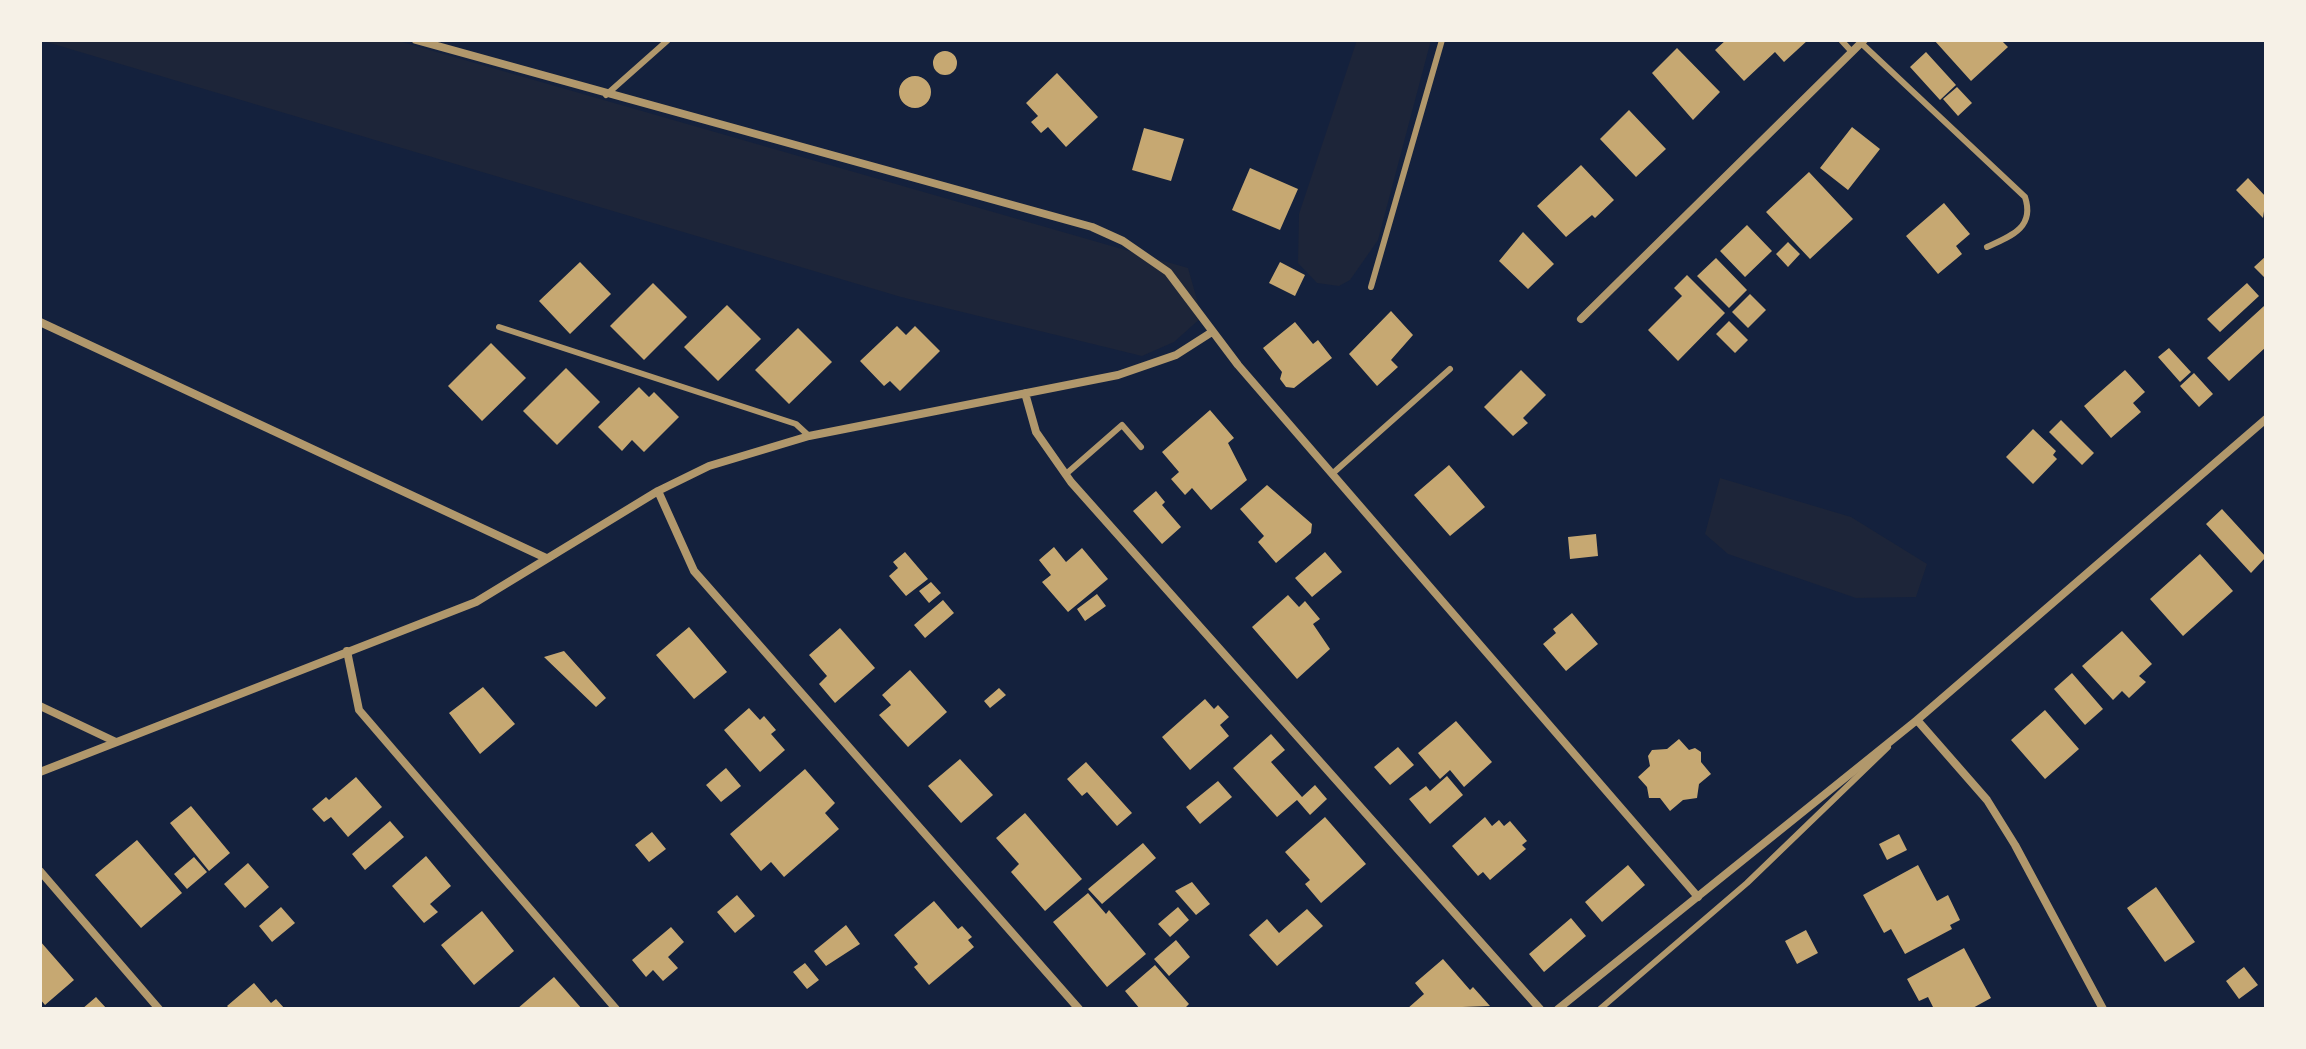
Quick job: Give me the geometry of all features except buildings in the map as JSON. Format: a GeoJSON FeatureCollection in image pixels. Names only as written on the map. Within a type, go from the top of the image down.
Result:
{"type":"FeatureCollection","features":[{"type":"Feature","properties":{"kind":"street"},"geometry":{"type":"LineString","coordinates":[[416,40],[1092,227],[1123,241],[1168,272],[1212,332],[1332,474],[1698,897]]}},
{"type":"Feature","properties":{"kind":"street"},"geometry":{"type":"LineString","coordinates":[[1581,319],[1863,42]]}},
{"type":"Feature","properties":{"kind":"street"},"geometry":{"type":"LineString","coordinates":[[40,322],[546,558]]}},
{"type":"Feature","properties":{"kind":"street"},"geometry":{"type":"LineString","coordinates":[[40,772],[476,602],[658,491],[732,458],[809,436],[1118,375],[1176,355],[1212,332]]}},
{"type":"Feature","properties":{"kind":"street"},"geometry":{"type":"LineString","coordinates":[[1025,393],[1036,432],[1066,474],[1540,1009]]}},
{"type":"Feature","properties":{"kind":"street"},"geometry":{"type":"LineString","coordinates":[[1558,1009],[1917,720],[2266,419]]}},
{"type":"Feature","properties":{"kind":"street"},"geometry":{"type":"LineString","coordinates":[[658,491],[694,571],[1079,1009]]}},
{"type":"Feature","properties":{"kind":"street"},"geometry":{"type":"LineString","coordinates":[[347,651],[359,710],[616,1009]]}},
{"type":"Feature","properties":{"kind":"street"},"geometry":{"type":"LineString","coordinates":[[40,706],[116,742]]}},
{"type":"Feature","properties":{"kind":"street"},"geometry":{"type":"LineString","coordinates":[[1917,720],[1987,800],[2015,845],[2103,1009]]}},
{"type":"Feature","properties":{"kind":"street"},"geometry":{"type":"LineString","coordinates":[[40,871],[159,1009]]}},
{"type":"Feature","properties":{"kind":"lane"},"geometry":{"type":"LineString","coordinates":[[606,95],[668,40]]}},
{"type":"Feature","properties":{"kind":"lane"},"geometry":{"type":"LineString","coordinates":[[1371,287],[1442,40]]}},
{"type":"Feature","properties":{"kind":"lane"},"geometry":{"type":"LineString","coordinates":[[1841,40],[1852,52]]}},
{"type":"Feature","properties":{"kind":"lane"},"geometry":{"type":"LineString","coordinates":[[1863,42],[2025,197],[2030,212],[2026,223],[2012,236],[1987,247]]}},
{"type":"Feature","properties":{"kind":"lane"},"geometry":{"type":"LineString","coordinates":[[499,327],[796,424],[809,436]]}},
{"type":"Feature","properties":{"kind":"lane"},"geometry":{"type":"LineString","coordinates":[[1332,474],[1450,369]]}},
{"type":"Feature","properties":{"kind":"lane"},"geometry":{"type":"LineString","coordinates":[[1066,474],[1122,425],[1141,447]]}},
{"type":"Feature","properties":{"kind":"lane"},"geometry":{"type":"LineString","coordinates":[[1600,1009],[1747,883],[1917,720]]}},
{"type":"Feature","properties":{"kind":"shaded area"},"geometry":{"type":"Polygon","coordinates":[[[40,40],[395,40],[1188,268],[1202,317],[1174,342],[1142,356],[901,297],[40,40]]]}},
{"type":"Feature","properties":{"kind":"shaded area"},"geometry":{"type":"Polygon","coordinates":[[[1357,40],[1431,40],[1378,240],[1350,280],[1339,286],[1317,283],[1298,263],[1299,214],[1357,40]]]}},
{"type":"Feature","properties":{"kind":"shaded area"},"geometry":{"type":"Polygon","coordinates":[[[1720,478],[1851,517],[1927,564],[1916,597],[1856,598],[1728,554],[1705,534],[1720,478]]]}}]}
